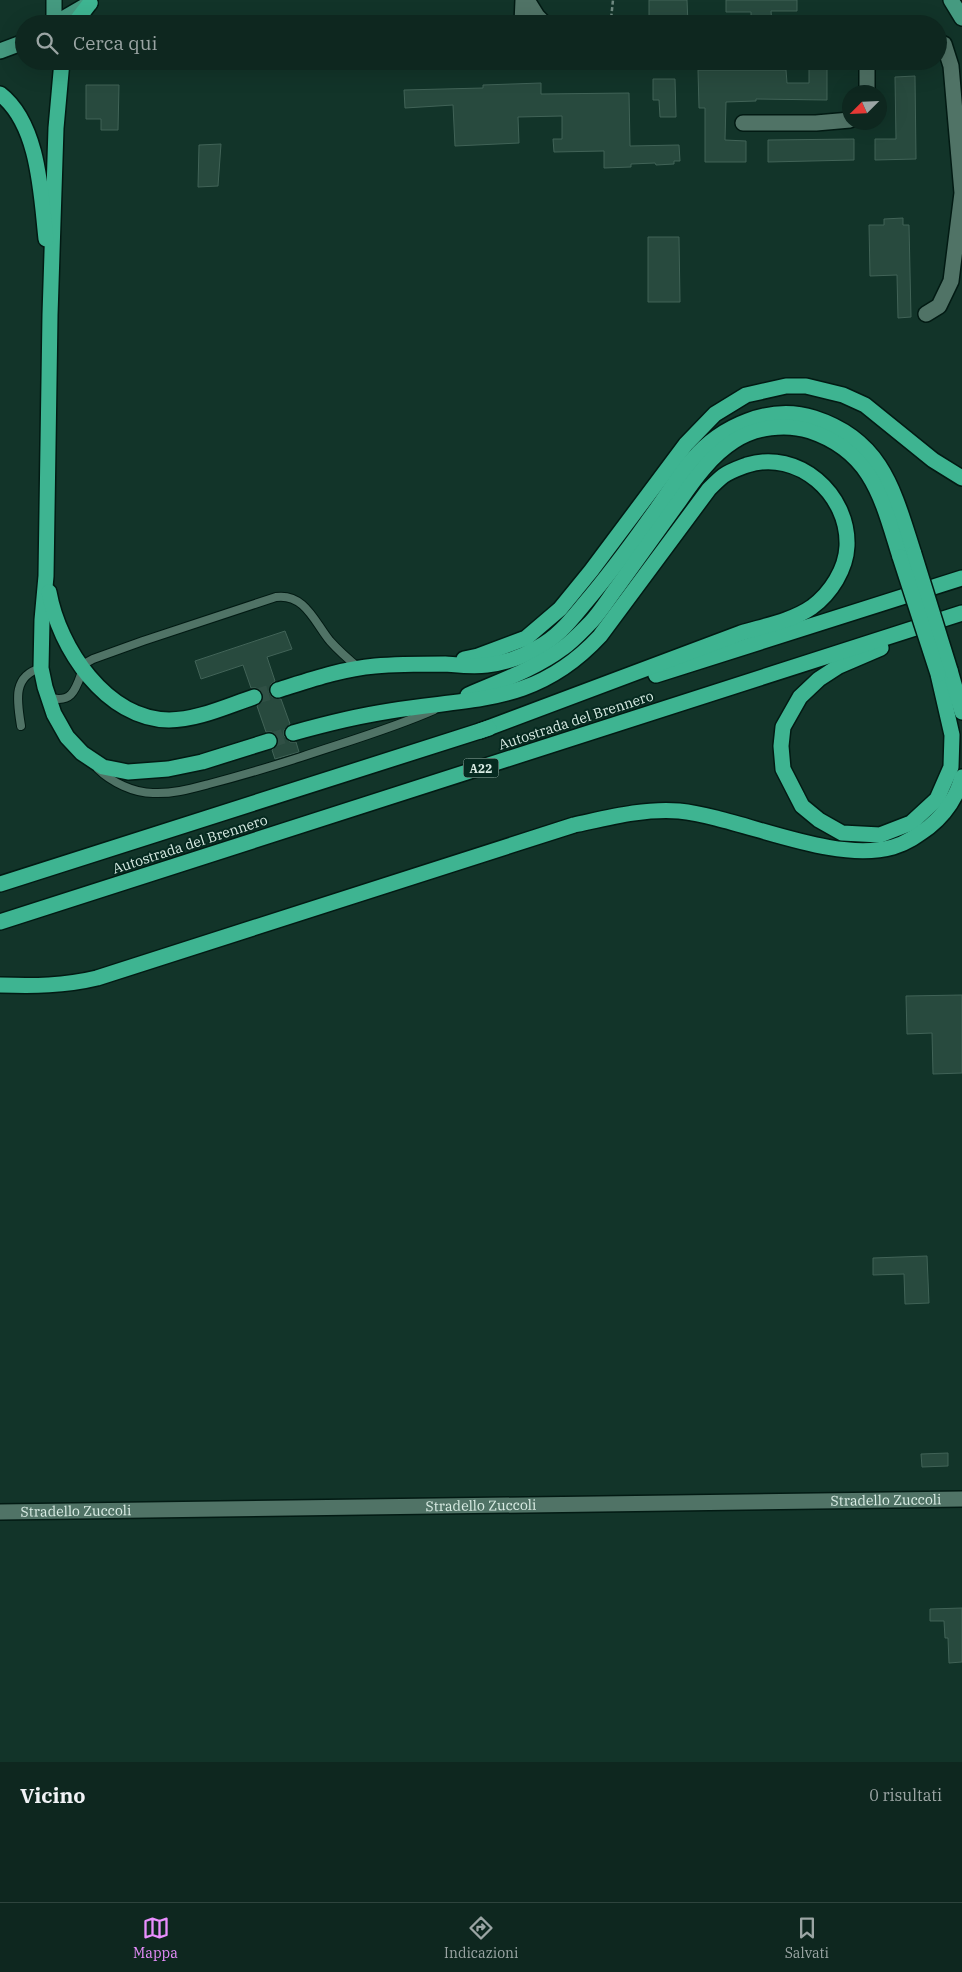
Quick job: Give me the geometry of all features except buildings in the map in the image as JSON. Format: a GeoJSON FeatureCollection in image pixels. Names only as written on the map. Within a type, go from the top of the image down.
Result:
{"type":"FeatureCollection","features":[{"type":"Feature","properties":{"kind":"highway"},"geometry":{"type":"LineString","coordinates":[[81,15],[92,2]]}},
{"type":"Feature","properties":{"kind":"highway"},"geometry":{"type":"LineString","coordinates":[[53,70],[56,128]]}},
{"type":"Feature","properties":{"kind":"highway"},"geometry":{"type":"LineString","coordinates":[[61,70],[56,128],[50,315],[46,576],[42,620],[41,668],[48,697],[54,714],[67,737],[82,753],[103,768],[128,772],[168,769],[202,762],[269,741]]}},
{"type":"Feature","properties":{"kind":"highway"},"geometry":{"type":"LineString","coordinates":[[0,94],[16,112],[27,133],[38,170],[48,262],[50,315]]}},
{"type":"Feature","properties":{"kind":"highway"},"geometry":{"type":"LineString","coordinates":[[435,664],[478,656],[526,638],[540,628],[560,609],[591,571],[686,444],[715,414],[746,395],[768,389],[792,386],[815,388],[843,395],[865,405],[933,460],[962,478]]}},
{"type":"Feature","properties":{"kind":"highway"},"geometry":{"type":"LineString","coordinates":[[278,690],[343,670],[358,668],[435,664],[486,665],[515,658],[552,640],[567,627],[606,578],[693,459],[718,438],[745,421],[776,413],[802,415],[833,424],[862,443],[881,467],[890,483],[907,556],[944,672],[962,712]]}},
{"type":"Feature","properties":{"kind":"highway"},"geometry":{"type":"LineString","coordinates":[[451,702],[532,666],[564,648],[593,620],[691,484],[714,458],[734,441],[750,433],[784,427],[802,428],[832,439],[845,447],[865,468],[876,486],[907,556]]}},
{"type":"Feature","properties":{"kind":"highway"},"geometry":{"type":"LineString","coordinates":[[293,734],[337,721],[372,714],[477,700],[522,690],[544,680],[583,654],[611,621],[709,489],[724,476],[753,464],[769,461],[783,463],[800,469],[814,477],[831,495],[844,521],[847,546],[840,573],[829,591],[811,608],[785,620],[741,634],[480,731]]}},
{"type":"Feature","properties":{"kind":"highway"},"geometry":{"type":"LineString","coordinates":[[46,576],[56,620],[69,650],[104,692],[121,706],[137,714],[169,720],[186,718],[254,697]]}},
{"type":"Feature","properties":{"kind":"highway","name":"Autostrada del Brennero"},"geometry":{"type":"LineString","coordinates":[[0,884],[962,578]]}},
{"type":"Feature","properties":{"kind":"highway"},"geometry":{"type":"LineString","coordinates":[[944,672],[952,735],[950,767],[937,799],[911,823],[880,834],[842,833],[819,820],[802,806],[782,770],[781,746],[783,727],[800,698],[819,679],[839,666],[962,614]]}},
{"type":"Feature","properties":{"kind":"highway","name":"Autostrada del Brennero"},"geometry":{"type":"LineString","coordinates":[[0,922],[962,614]]}},
{"type":"Feature","properties":{"kind":"highway"},"geometry":{"type":"LineString","coordinates":[[0,985],[49,986],[74,984],[97,978],[574,825],[626,814],[678,811],[734,822],[834,848],[872,850],[894,847],[916,838],[934,823],[950,805],[960,786],[962,777]]}},
{"type":"Feature","properties":{"kind":"main road"},"geometry":{"type":"LineString","coordinates":[[54,0],[54,15]]}},
{"type":"Feature","properties":{"kind":"main road"},"geometry":{"type":"LineString","coordinates":[[951,0],[962,18]]}},
{"type":"Feature","properties":{"kind":"main road"},"geometry":{"type":"LineString","coordinates":[[70,15],[92,2]]}},
{"type":"Feature","properties":{"kind":"main road"},"geometry":{"type":"LineString","coordinates":[[0,51],[15,45]]}},
{"type":"Feature","properties":{"kind":"street"},"geometry":{"type":"LineString","coordinates":[[522,15],[523,0]]}},
{"type":"Feature","properties":{"kind":"street"},"geometry":{"type":"LineString","coordinates":[[527,0],[536,15]]}},
{"type":"Feature","properties":{"kind":"street"},"geometry":{"type":"LineString","coordinates":[[926,314],[939,306],[951,281],[962,193],[951,66],[947,53]]}},
{"type":"Feature","properties":{"kind":"street"},"geometry":{"type":"LineString","coordinates":[[867,70],[867,85]]}},
{"type":"Feature","properties":{"kind":"street"},"geometry":{"type":"LineString","coordinates":[[743,123],[816,123],[842,121]]}},
{"type":"Feature","properties":{"kind":"street","name":"Stradello Zuccoli"},"geometry":{"type":"LineString","coordinates":[[0,1512],[962,1499]]}},
{"type":"Feature","properties":{"kind":"lane"},"geometry":{"type":"LineString","coordinates":[[48,697],[64,699],[71,695],[76,688],[83,667],[93,659],[276,596],[292,598],[306,608],[333,645],[358,668]]}},
{"type":"Feature","properties":{"kind":"lane"},"geometry":{"type":"LineString","coordinates":[[21,726],[17,704],[21,680],[30,671],[41,668]]}},
{"type":"Feature","properties":{"kind":"lane"},"geometry":{"type":"LineString","coordinates":[[82,753],[105,776],[128,788],[150,793],[168,793],[229,779],[288,761],[408,721],[451,702]]}},
{"type":"Feature","properties":{"kind":"path"},"geometry":{"type":"LineString","coordinates":[[611,15],[613,0]]}},
{"type":"Feature","properties":{"kind":"tunnel"},"geometry":{"type":"LineString","coordinates":[[254,697],[278,690]]}},
{"type":"Feature","properties":{"kind":"tunnel"},"geometry":{"type":"LineString","coordinates":[[269,741],[293,733]]}}]}
